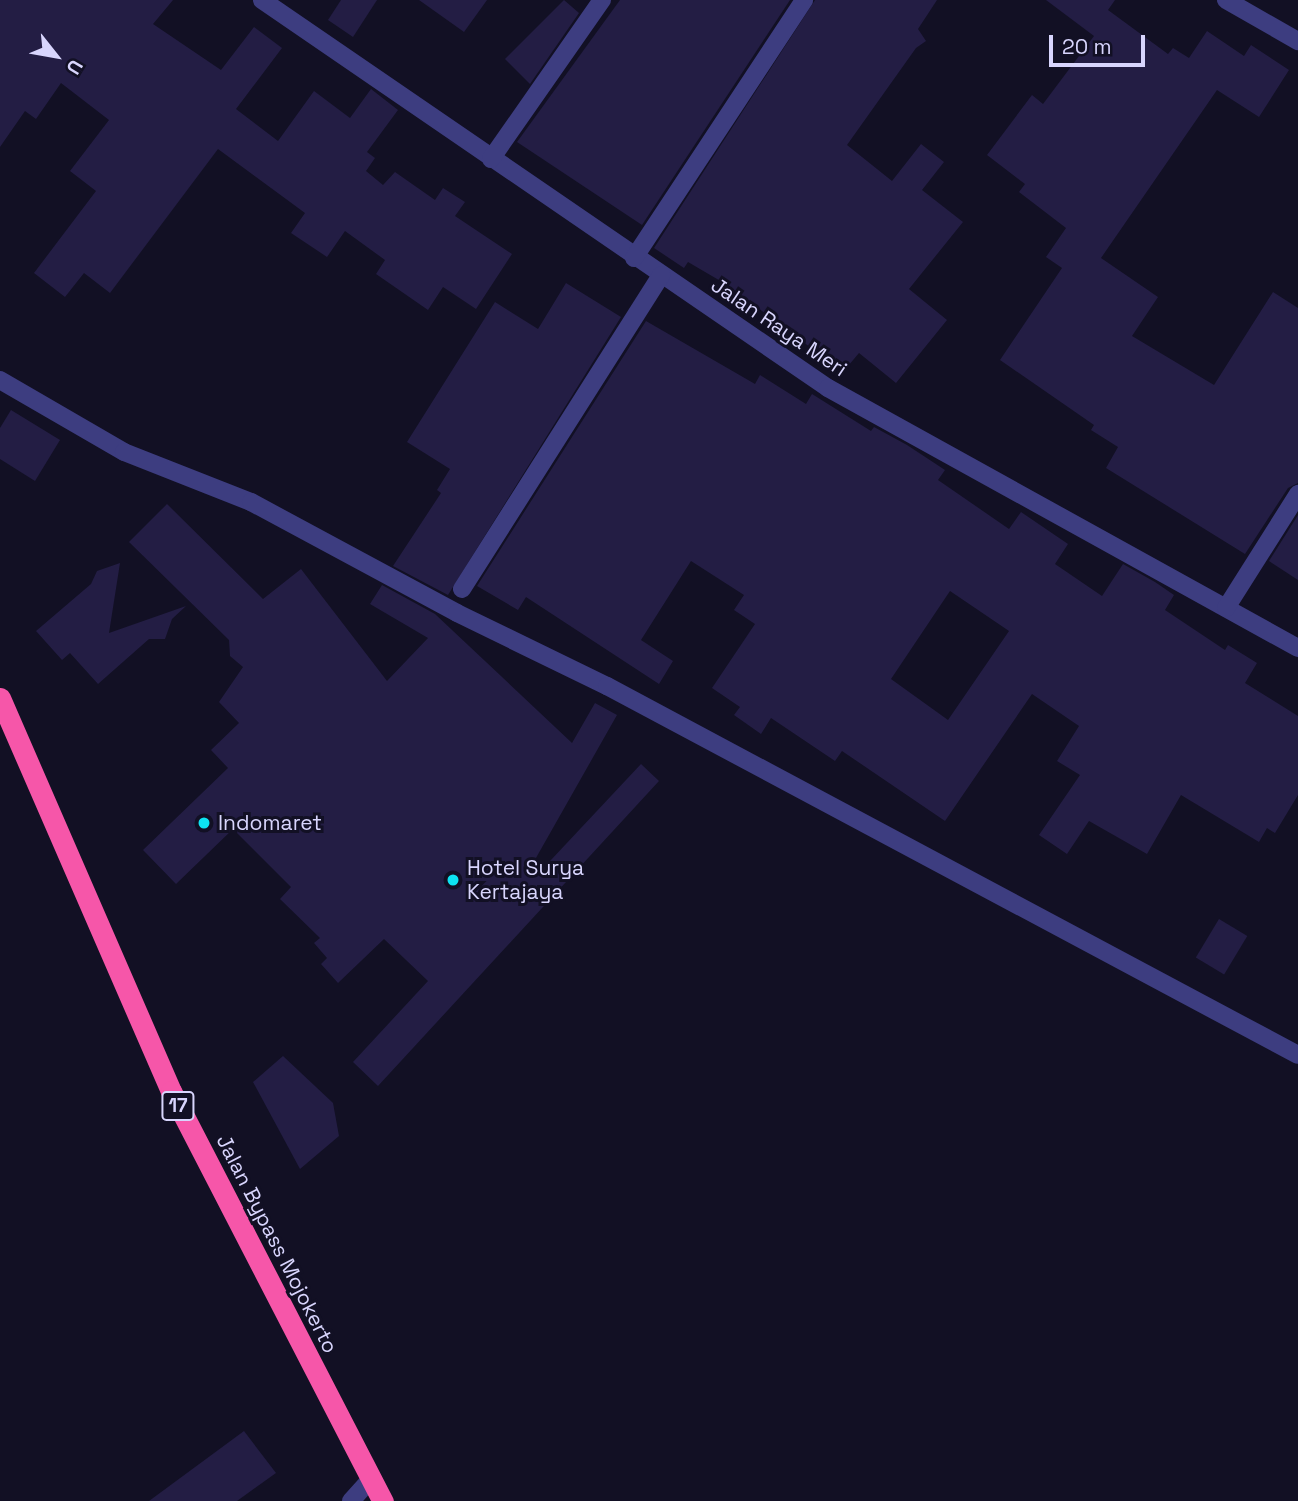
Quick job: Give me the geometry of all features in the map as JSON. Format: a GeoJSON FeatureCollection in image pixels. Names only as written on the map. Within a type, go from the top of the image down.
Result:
{"type":"FeatureCollection","features":[{"type":"Feature","properties":{"kind":"highway","name":"Jalan Bypass Mojokerto"},"geometry":{"type":"LineString","coordinates":[[0,698],[171,1091],[383,1501]]}},
{"type":"Feature","properties":{"kind":"street","name":"Jalan Raya Meri"},"geometry":{"type":"LineString","coordinates":[[262,0],[634,258],[828,388],[1298,648]]}},
{"type":"Feature","properties":{"kind":"street"},"geometry":{"type":"LineString","coordinates":[[491,159],[601,0]]}},
{"type":"Feature","properties":{"kind":"street"},"geometry":{"type":"LineString","coordinates":[[634,258],[804,0]]}},
{"type":"Feature","properties":{"kind":"street"},"geometry":{"type":"LineString","coordinates":[[1226,0],[1298,41]]}},
{"type":"Feature","properties":{"kind":"street"},"geometry":{"type":"LineString","coordinates":[[462,589],[660,275]]}},
{"type":"Feature","properties":{"kind":"street"},"geometry":{"type":"LineString","coordinates":[[0,380],[124,452],[251,502],[457,613],[607,686],[1298,1055]]}},
{"type":"Feature","properties":{"kind":"street"},"geometry":{"type":"LineString","coordinates":[[1226,608],[1298,494]]}},
{"type":"Feature","properties":{"kind":"street"},"geometry":{"type":"LineString","coordinates":[[351,1501],[371,1479]]}},
{"type":"Feature","properties":{"kind":"building"},"geometry":{"type":"Polygon","coordinates":[[[0,0],[173,0],[153,24],[221,70],[254,27],[282,48],[236,109],[278,141],[314,91],[350,118],[371,89],[398,110],[367,152],[375,158],[366,171],[383,185],[395,172],[435,200],[443,188],[465,202],[455,216],[512,254],[476,309],[443,287],[428,310],[376,274],[385,260],[345,231],[327,257],[291,233],[305,213],[218,149],[110,293],[84,273],[65,297],[34,273],[96,191],[70,171],[109,120],[61,83],[36,119],[25,111],[0,147],[0,0]]]}},
{"type":"Feature","properties":{"kind":"building"},"geometry":{"type":"Polygon","coordinates":[[[341,0],[377,0],[353,37],[328,20],[341,0]]]}},
{"type":"Feature","properties":{"kind":"building"},"geometry":{"type":"Polygon","coordinates":[[[419,0],[487,0],[464,32],[419,0]]]}},
{"type":"Feature","properties":{"kind":"building"},"geometry":{"type":"Polygon","coordinates":[[[564,0],[579,13],[530,84],[505,59],[564,0]]]}},
{"type":"Feature","properties":{"kind":"building"},"geometry":{"type":"Polygon","coordinates":[[[620,0],[790,0],[642,225],[517,142],[620,0]]]}},
{"type":"Feature","properties":{"kind":"building"},"geometry":{"type":"Polygon","coordinates":[[[815,0],[937,0],[918,29],[926,41],[916,48],[847,145],[892,181],[921,144],[944,162],[922,190],[963,222],[909,289],[947,320],[896,383],[859,353],[843,372],[729,286],[688,262],[684,268],[654,248],[815,0]]]}},
{"type":"Feature","properties":{"kind":"building"},"geometry":{"type":"Polygon","coordinates":[[[1046,0],[1115,0],[1108,10],[1168,54],[1173,48],[1189,58],[1207,31],[1244,56],[1251,45],[1289,70],[1259,117],[1217,90],[1101,258],[1158,297],[1132,336],[1214,385],[1273,292],[1298,308],[1298,483],[1288,488],[1245,554],[1106,468],[1118,447],[1091,430],[1094,425],[1000,360],[1062,268],[1046,257],[1066,228],[1019,192],[1025,184],[987,155],[1032,95],[1043,104],[1094,36],[1046,0]]]}},
{"type":"Feature","properties":{"kind":"building"},"geometry":{"type":"Polygon","coordinates":[[[566,283],[621,317],[448,595],[393,566],[441,493],[437,490],[450,469],[407,442],[495,302],[538,329],[566,283]]]}},
{"type":"Feature","properties":{"kind":"building"},"geometry":{"type":"Polygon","coordinates":[[[646,321],[755,384],[760,375],[806,404],[812,394],[871,431],[874,427],[907,445],[945,470],[938,480],[1009,529],[1021,512],[1068,544],[1055,564],[1102,596],[1123,564],[1174,595],[1165,610],[1225,650],[1228,645],[1257,663],[1245,683],[1298,716],[1298,795],[1275,833],[1267,828],[1259,842],[1181,795],[1147,854],[1089,821],[1067,854],[1039,835],[1080,775],[1057,761],[1079,726],[1032,694],[945,821],[842,751],[835,761],[771,718],[761,734],[734,715],[740,707],[712,688],[755,624],[734,610],[744,595],[691,561],[641,640],[673,661],[659,684],[526,597],[518,610],[477,586],[646,321]],[[950,591],[891,679],[948,720],[1009,631],[950,591]]]}},
{"type":"Feature","properties":{"kind":"building"},"geometry":{"type":"Polygon","coordinates":[[[11,410],[60,440],[35,481],[0,459],[0,428],[11,410]]]}},
{"type":"Feature","properties":{"kind":"building"},"geometry":{"type":"Polygon","coordinates":[[[167,504],[263,599],[301,569],[387,681],[428,638],[370,604],[382,585],[435,614],[572,743],[595,703],[617,715],[528,872],[535,877],[641,764],[659,781],[378,1086],[353,1062],[428,981],[384,939],[338,983],[321,964],[327,958],[314,943],[320,938],[280,899],[291,887],[233,829],[176,884],[143,850],[228,768],[211,750],[239,723],[219,702],[243,667],[230,656],[229,640],[129,542],[167,504]]]}},
{"type":"Feature","properties":{"kind":"building"},"geometry":{"type":"Polygon","coordinates":[[[1298,515],[1298,580],[1269,561],[1298,515]]]}},
{"type":"Feature","properties":{"kind":"building"},"geometry":{"type":"Polygon","coordinates":[[[120,563],[109,633],[186,606],[172,619],[165,639],[149,639],[98,684],[70,653],[62,660],[36,631],[91,584],[97,571],[120,563]]]}},
{"type":"Feature","properties":{"kind":"building"},"geometry":{"type":"Polygon","coordinates":[[[1219,919],[1247,936],[1224,975],[1196,958],[1219,919]]]}},
{"type":"Feature","properties":{"kind":"building"},"geometry":{"type":"Polygon","coordinates":[[[283,1056],[333,1103],[339,1136],[300,1169],[253,1082],[283,1056]]]}},
{"type":"Feature","properties":{"kind":"building"},"geometry":{"type":"Polygon","coordinates":[[[244,1431],[276,1473],[237,1501],[149,1501],[244,1431]]]}},
{"type":"Feature","properties":{"kind":"place","name":"Indomaret"},"geometry":{"type":"Point","coordinates":[204,823]}},
{"type":"Feature","properties":{"kind":"place","name":"Hotel Surya Kertajaya"},"geometry":{"type":"Point","coordinates":[453,880]}}]}
